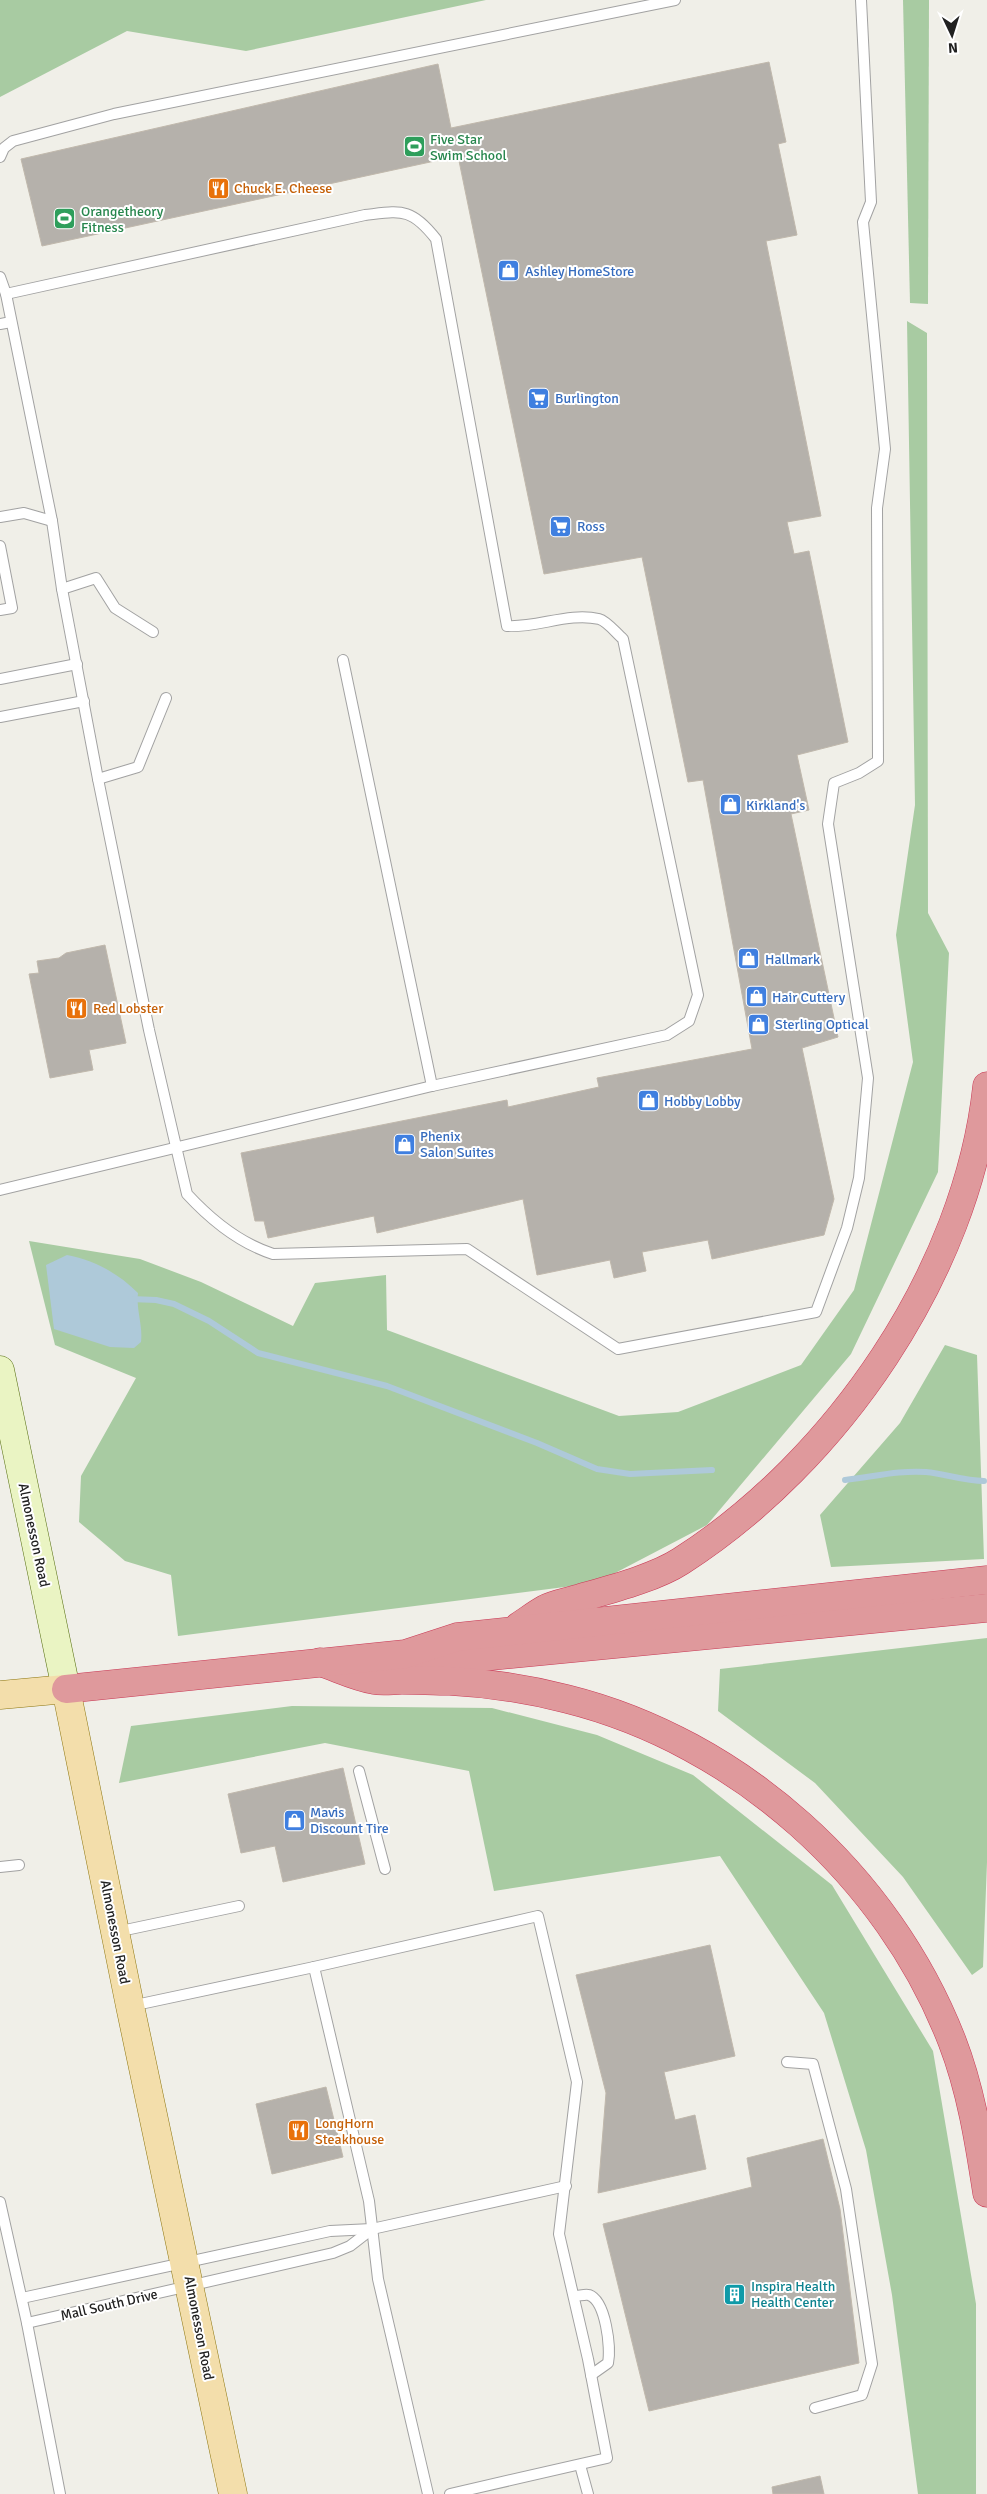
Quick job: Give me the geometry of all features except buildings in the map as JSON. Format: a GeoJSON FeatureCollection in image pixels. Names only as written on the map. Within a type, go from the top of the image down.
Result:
{"type":"FeatureCollection","features":[{"type":"Feature","properties":{"kind":"highway"},"geometry":{"type":"LineString","coordinates":[[512,1631],[546,1609],[624,1586],[679,1562],[737,1521],[780,1485],[830,1428],[874,1372],[904,1324],[933,1269],[959,1206],[974,1160],[987,1086]]}},
{"type":"Feature","properties":{"kind":"highway"},"geometry":{"type":"LineString","coordinates":[[405,1654],[457,1638],[512,1631],[987,1580]]}},
{"type":"Feature","properties":{"kind":"highway"},"geometry":{"type":"LineString","coordinates":[[66,1689],[405,1654],[460,1660],[987,1608]]}},
{"type":"Feature","properties":{"kind":"highway"},"geometry":{"type":"LineString","coordinates":[[320,1662],[375,1680],[454,1682],[509,1686],[569,1699],[629,1720],[682,1743],[738,1776],[802,1825],[872,1899],[898,1937],[926,1984],[952,2040],[967,2084],[979,2138],[987,2193]]}},
{"type":"Feature","properties":{"kind":"main road"},"geometry":{"type":"LineString","coordinates":[[0,1695],[66,1689]]}},
{"type":"Feature","properties":{"kind":"main road","name":"Almonesson Road"},"geometry":{"type":"LineString","coordinates":[[66,1689],[130,2006],[233,2494]]}},
{"type":"Feature","properties":{"kind":"street","name":"Almonesson Road"},"geometry":{"type":"LineString","coordinates":[[0,1370],[4,1411],[66,1689]]}},
{"type":"Feature","properties":{"kind":"lane"},"geometry":{"type":"LineString","coordinates":[[0,157],[4,148],[13,140],[114,114],[675,0]]}},
{"type":"Feature","properties":{"kind":"lane"},"geometry":{"type":"LineString","coordinates":[[0,277],[6,294],[52,521],[62,589],[98,779],[187,1194],[205,1214],[256,1248],[273,1254],[467,1250],[618,1349],[816,1312],[847,1228],[859,1178],[868,1078],[828,824],[834,783],[859,773],[878,761],[877,508],[885,449],[863,222],[871,202],[861,0]]}},
{"type":"Feature","properties":{"kind":"lane"},"geometry":{"type":"LineString","coordinates":[[0,1190],[432,1086],[667,1035],[688,1021],[698,994],[623,638],[601,620],[578,618],[522,627],[507,626],[436,238],[424,224],[403,211],[365,215],[6,294]]}},
{"type":"Feature","properties":{"kind":"lane"},"geometry":{"type":"LineString","coordinates":[[0,324],[11,322]]}},
{"type":"Feature","properties":{"kind":"lane"},"geometry":{"type":"LineString","coordinates":[[0,517],[24,513],[52,521]]}},
{"type":"Feature","properties":{"kind":"lane"},"geometry":{"type":"LineString","coordinates":[[0,546],[12,608],[0,610]]}},
{"type":"Feature","properties":{"kind":"lane"},"geometry":{"type":"LineString","coordinates":[[62,589],[96,578],[115,608],[153,632]]}},
{"type":"Feature","properties":{"kind":"lane"},"geometry":{"type":"LineString","coordinates":[[343,660],[432,1086]]}},
{"type":"Feature","properties":{"kind":"lane"},"geometry":{"type":"LineString","coordinates":[[0,679],[77,664]]}},
{"type":"Feature","properties":{"kind":"lane"},"geometry":{"type":"LineString","coordinates":[[98,779],[138,766],[166,698]]}},
{"type":"Feature","properties":{"kind":"lane"},"geometry":{"type":"LineString","coordinates":[[0,717],[84,701]]}},
{"type":"Feature","properties":{"kind":"lane"},"geometry":{"type":"LineString","coordinates":[[359,1771],[386,1869]]}},
{"type":"Feature","properties":{"kind":"lane"},"geometry":{"type":"LineString","coordinates":[[0,1866],[19,1865]]}},
{"type":"Feature","properties":{"kind":"lane"},"geometry":{"type":"LineString","coordinates":[[115,1932],[239,1906]]}},
{"type":"Feature","properties":{"kind":"lane"},"geometry":{"type":"LineString","coordinates":[[130,2006],[314,1968],[538,1916],[577,2082],[566,2186],[558,2234],[574,2296],[607,2458],[450,2494]]}},
{"type":"Feature","properties":{"kind":"lane"},"geometry":{"type":"LineString","coordinates":[[314,1968],[369,2201],[378,2279],[428,2494]]}},
{"type":"Feature","properties":{"kind":"lane"},"geometry":{"type":"LineString","coordinates":[[786,2062],[813,2064],[846,2189],[872,2364],[862,2396],[815,2408]]}},
{"type":"Feature","properties":{"kind":"lane"},"geometry":{"type":"LineString","coordinates":[[188,2276],[330,2231],[372,2228],[566,2186]]}},
{"type":"Feature","properties":{"kind":"lane"},"geometry":{"type":"LineString","coordinates":[[0,2202],[22,2298],[60,2494]]}},
{"type":"Feature","properties":{"kind":"lane"},"geometry":{"type":"LineString","coordinates":[[188,2276],[333,2254],[350,2246],[372,2228]]}},
{"type":"Feature","properties":{"kind":"lane","name":"Mall South Drive"},"geometry":{"type":"LineString","coordinates":[[22,2298],[188,2276]]}},
{"type":"Feature","properties":{"kind":"lane","name":"Mall South Drive"},"geometry":{"type":"LineString","coordinates":[[27,2324],[188,2276]]}},
{"type":"Feature","properties":{"kind":"lane"},"geometry":{"type":"LineString","coordinates":[[574,2296],[588,2294],[596,2299],[604,2315],[610,2354],[608,2363],[591,2375]]}},
{"type":"Feature","properties":{"kind":"lane"},"geometry":{"type":"LineString","coordinates":[[580,2465],[588,2494]]}},
{"type":"Feature","properties":{"kind":"green space"},"geometry":{"type":"Polygon","coordinates":[[[0,0],[486,0],[246,51],[127,31],[0,97],[0,0]]]}},
{"type":"Feature","properties":{"kind":"green space"},"geometry":{"type":"Polygon","coordinates":[[[903,0],[929,0],[928,304],[910,303],[903,0]]]}},
{"type":"Feature","properties":{"kind":"green space"},"geometry":{"type":"Polygon","coordinates":[[[907,321],[927,333],[928,913],[949,953],[938,1172],[851,1354],[707,1525],[596,1583],[178,1636],[171,1575],[125,1561],[79,1522],[81,1476],[136,1378],[55,1345],[29,1241],[140,1259],[201,1282],[293,1326],[315,1283],[386,1275],[387,1330],[619,1416],[678,1412],[801,1365],[854,1290],[913,1062],[896,935],[915,805],[907,321]]]}},
{"type":"Feature","properties":{"kind":"green space"},"geometry":{"type":"Polygon","coordinates":[[[945,1345],[977,1355],[984,1559],[831,1567],[820,1515],[900,1423],[945,1345]]]}},
{"type":"Feature","properties":{"kind":"green space"},"geometry":{"type":"Polygon","coordinates":[[[987,1638],[987,1862],[983,1967],[972,1975],[903,1877],[815,1783],[718,1711],[720,1669],[987,1638]]]}},
{"type":"Feature","properties":{"kind":"green space"},"geometry":{"type":"Polygon","coordinates":[[[292,1706],[492,1708],[597,1735],[693,1775],[832,1885],[933,2051],[976,2304],[976,2494],[918,2494],[892,2295],[866,2150],[824,2013],[720,1856],[494,1891],[469,1771],[325,1743],[119,1783],[131,1726],[292,1706]]]}},
{"type":"Feature","properties":{"kind":"water"},"geometry":{"type":"Polygon","coordinates":[[[67,1255],[87,1260],[105,1268],[138,1293],[141,1342],[134,1348],[110,1347],[54,1329],[46,1265],[67,1255]]]}},
{"type":"Feature","properties":{"kind":"waterway"},"geometry":{"type":"LineString","coordinates":[[131,1299],[156,1300],[174,1304],[209,1321],[258,1353],[387,1386],[537,1443],[597,1469],[630,1474],[712,1470]]}},
{"type":"Feature","properties":{"kind":"waterway"},"geometry":{"type":"LineString","coordinates":[[845,1480],[896,1473],[926,1472],[984,1481]]}},
{"type":"Feature","properties":{"kind":"place","name":"Five Star Swim School"},"geometry":{"type":"Point","coordinates":[414,147]}},
{"type":"Feature","properties":{"kind":"place","name":"Chuck E. Cheese"},"geometry":{"type":"Point","coordinates":[218,188]}},
{"type":"Feature","properties":{"kind":"place","name":"Orangetheory Fitness"},"geometry":{"type":"Point","coordinates":[65,219]}},
{"type":"Feature","properties":{"kind":"place","name":"Ashley HomeStore"},"geometry":{"type":"Point","coordinates":[509,271]}},
{"type":"Feature","properties":{"kind":"place","name":"Burlington"},"geometry":{"type":"Point","coordinates":[539,398]}},
{"type":"Feature","properties":{"kind":"place","name":"Ross"},"geometry":{"type":"Point","coordinates":[561,526]}},
{"type":"Feature","properties":{"kind":"place","name":"Kirkland's"},"geometry":{"type":"Point","coordinates":[730,805]}},
{"type":"Feature","properties":{"kind":"place","name":"Hallmark"},"geometry":{"type":"Point","coordinates":[749,959]}},
{"type":"Feature","properties":{"kind":"place","name":"Hair Cuttery"},"geometry":{"type":"Point","coordinates":[756,997]}},
{"type":"Feature","properties":{"kind":"place","name":"Red Lobster"},"geometry":{"type":"Point","coordinates":[77,1008]}},
{"type":"Feature","properties":{"kind":"place","name":"Sterling Optical"},"geometry":{"type":"Point","coordinates":[759,1024]}},
{"type":"Feature","properties":{"kind":"place","name":"Hobby Lobby"},"geometry":{"type":"Point","coordinates":[648,1101]}},
{"type":"Feature","properties":{"kind":"place","name":"Phenix Salon Suites"},"geometry":{"type":"Point","coordinates":[404,1144]}},
{"type":"Feature","properties":{"kind":"place","name":"Mavis Discount Tire"},"geometry":{"type":"Point","coordinates":[294,1820]}},
{"type":"Feature","properties":{"kind":"place","name":"LongHorn Steakhouse"},"geometry":{"type":"Point","coordinates":[299,2131]}},
{"type":"Feature","properties":{"kind":"place","name":"Inspira Health Health Center"},"geometry":{"type":"Point","coordinates":[735,2294]}}]}
